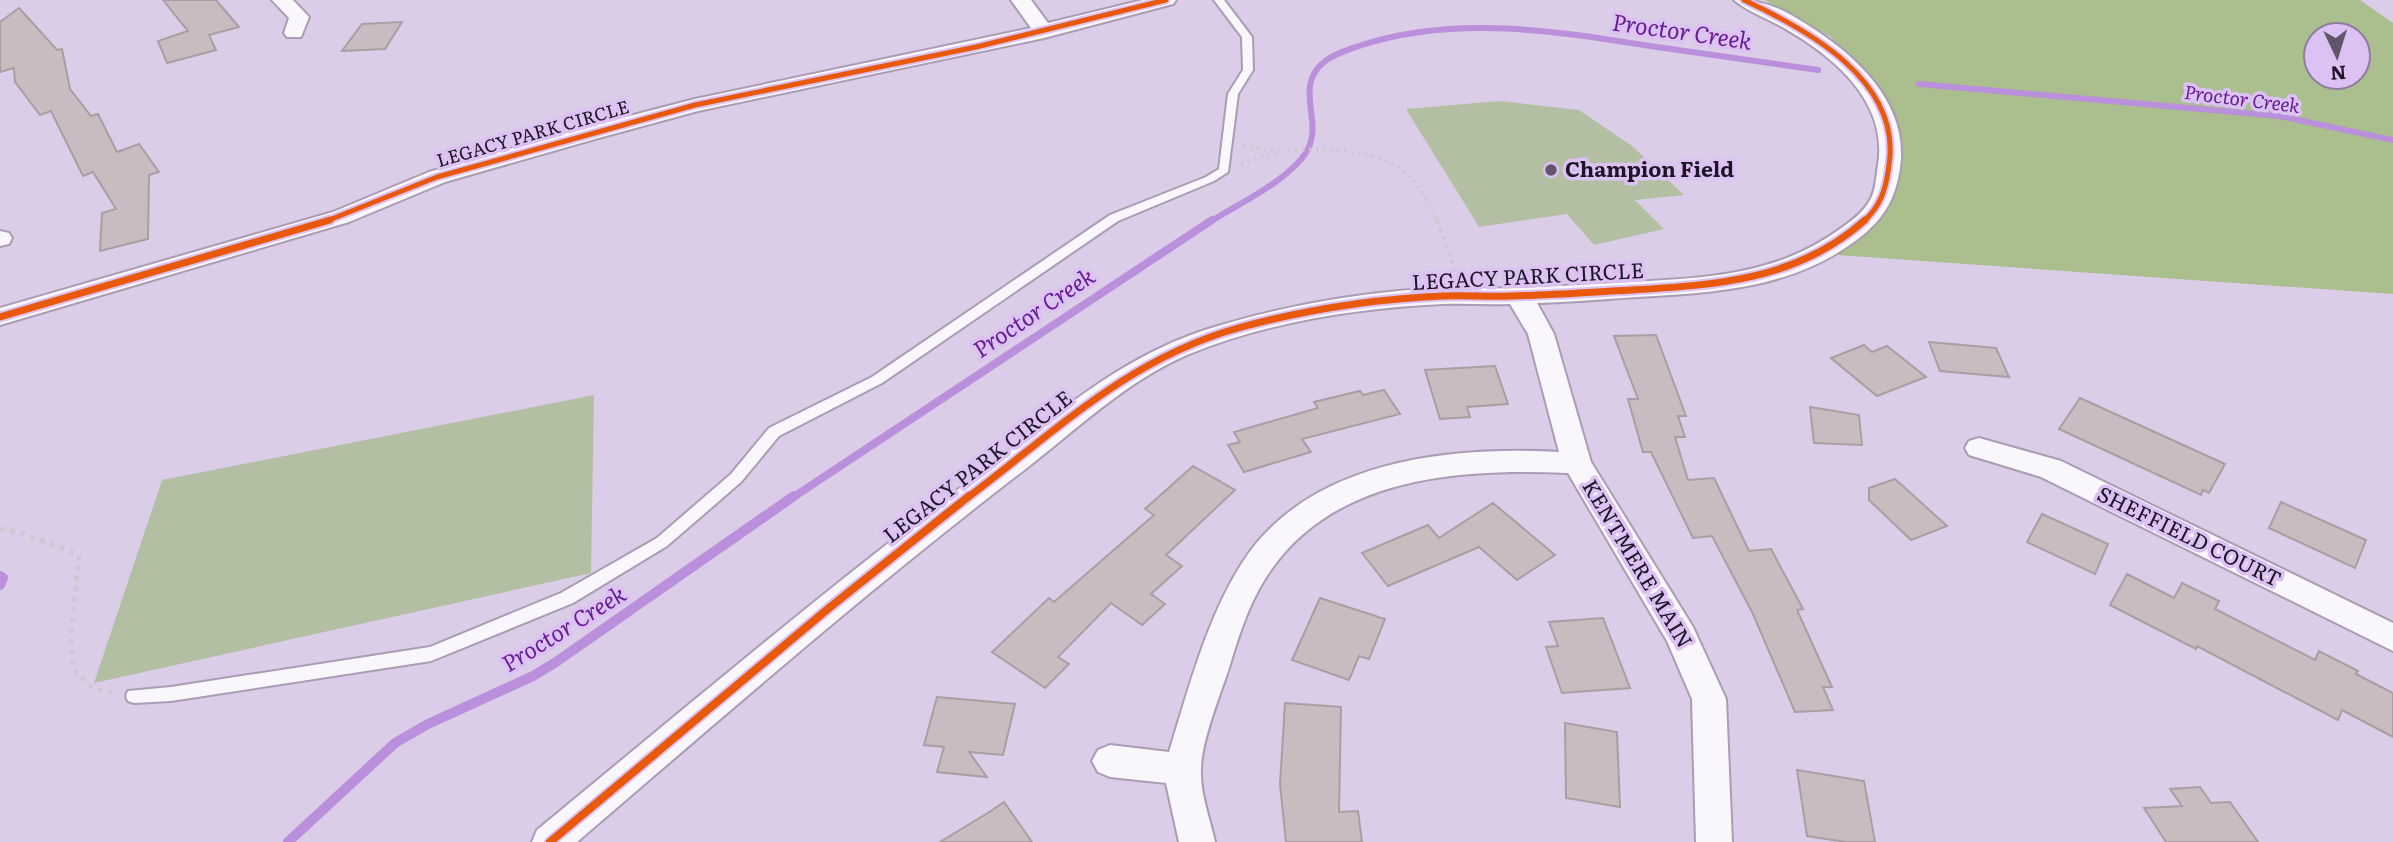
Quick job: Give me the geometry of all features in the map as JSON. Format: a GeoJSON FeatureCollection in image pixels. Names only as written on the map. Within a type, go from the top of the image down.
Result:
{"type":"FeatureCollection","features":[{"type":"Feature","properties":{"kind":"street"},"geometry":{"type":"LineString","coordinates":[[282,0],[299,17],[294,33]]}},
{"type":"Feature","properties":{"kind":"street"},"geometry":{"type":"LineString","coordinates":[[1021,0],[1044,32]]}},
{"type":"Feature","properties":{"kind":"street","name":"LEGACY PARK CIRCLE"},"geometry":{"type":"LineString","coordinates":[[0,317],[341,217],[437,177],[599,131],[695,105],[1044,32],[1166,0]]}},
{"type":"Feature","properties":{"kind":"street","name":"LEGACY PARK CIRCLE"},"geometry":{"type":"LineString","coordinates":[[550,842],[916,536],[1055,428],[1133,372],[1185,347],[1251,325],[1306,312],[1443,296],[1517,296],[1667,288],[1738,281],[1765,276],[1820,251],[1854,230],[1881,203],[1891,172],[1892,138],[1883,113],[1866,85],[1833,50],[1806,30],[1744,0]]}},
{"type":"Feature","properties":{"kind":"street","name":"KENTMERE MAIN"},"geometry":{"type":"LineString","coordinates":[[1517,296],[1541,334],[1577,463],[1681,636],[1709,699],[1714,842]]}},
{"type":"Feature","properties":{"kind":"street","name":"SHEFFIELD COURT"},"geometry":{"type":"LineString","coordinates":[[1979,448],[2051,469],[2393,638]]}},
{"type":"Feature","properties":{"kind":"street"},"geometry":{"type":"LineString","coordinates":[[1197,842],[1183,769],[1200,702],[1228,619],[1250,578],[1273,545],[1307,513],[1365,483],[1436,464],[1538,460],[1577,463]]}},
{"type":"Feature","properties":{"kind":"street"},"geometry":{"type":"LineString","coordinates":[[1110,761],[1183,769]]}},
{"type":"Feature","properties":{"kind":"lane"},"geometry":{"type":"LineString","coordinates":[[134,696],[184,692],[431,654],[567,598],[663,542],[737,478],[774,432],[877,380],[1114,218],[1210,179],[1223,170],[1229,144],[1233,94],[1248,70],[1247,37],[1219,0]]}},
{"type":"Feature","properties":{"kind":"path"},"geometry":{"type":"LineString","coordinates":[[1229,144],[1281,152],[1370,156],[1389,162],[1409,175],[1433,216],[1459,281]]}},
{"type":"Feature","properties":{"kind":"path"},"geometry":{"type":"LineString","coordinates":[[1223,170],[1281,152]]}},
{"type":"Feature","properties":{"kind":"path"},"geometry":{"type":"LineString","coordinates":[[0,528],[20,532],[79,555],[71,636],[73,669],[93,689],[134,696]]}},
{"type":"Feature","properties":{"kind":"green space"},"geometry":{"type":"Polygon","coordinates":[[[1765,0],[2360,0],[2393,23],[2393,294],[1809,253],[1882,214],[1883,99],[1831,37],[1765,0]]]}},
{"type":"Feature","properties":{"kind":"green space","name":"Champion Field"},"geometry":{"type":"Polygon","coordinates":[[[1500,101],[1579,110],[1632,146],[1684,195],[1635,200],[1664,229],[1594,245],[1567,214],[1479,227],[1406,109],[1500,101]]]}},
{"type":"Feature","properties":{"kind":"green space"},"geometry":{"type":"Polygon","coordinates":[[[594,395],[591,573],[94,683],[162,480],[594,395]]]}},
{"type":"Feature","properties":{"kind":"building"},"geometry":{"type":"Polygon","coordinates":[[[163,0],[216,0],[239,27],[209,35],[216,50],[167,63],[158,41],[188,31],[163,0]]]}},
{"type":"Feature","properties":{"kind":"building"},"geometry":{"type":"Polygon","coordinates":[[[19,8],[57,50],[62,49],[70,89],[91,116],[98,114],[117,152],[139,144],[159,172],[149,175],[148,239],[100,251],[102,213],[116,209],[93,172],[83,176],[51,111],[40,115],[15,82],[14,68],[0,72],[0,22],[19,8]]]}},
{"type":"Feature","properties":{"kind":"building"},"geometry":{"type":"Polygon","coordinates":[[[402,22],[385,49],[342,51],[362,24],[402,22]]]}},
{"type":"Feature","properties":{"kind":"building"},"geometry":{"type":"Polygon","coordinates":[[[1656,335],[1686,416],[1678,416],[1685,437],[1675,437],[1688,480],[1714,478],[1749,551],[1771,549],[1803,609],[1797,610],[1832,687],[1823,687],[1833,710],[1795,712],[1753,614],[1712,536],[1693,538],[1651,452],[1643,452],[1628,399],[1638,399],[1614,336],[1656,335]]]}},
{"type":"Feature","properties":{"kind":"building"},"geometry":{"type":"Polygon","coordinates":[[[1929,342],[1996,348],[2009,377],[1940,371],[1929,342]]]}},
{"type":"Feature","properties":{"kind":"building"},"geometry":{"type":"Polygon","coordinates":[[[1864,345],[1872,352],[1887,346],[1926,377],[1877,396],[1831,358],[1864,345]]]}},
{"type":"Feature","properties":{"kind":"building"},"geometry":{"type":"Polygon","coordinates":[[[1495,366],[1508,404],[1467,407],[1470,417],[1440,419],[1425,370],[1495,366]]]}},
{"type":"Feature","properties":{"kind":"building"},"geometry":{"type":"Polygon","coordinates":[[[1384,390],[1400,414],[1302,439],[1311,452],[1244,472],[1228,445],[1240,442],[1234,432],[1318,408],[1314,402],[1360,391],[1363,395],[1384,390]]]}},
{"type":"Feature","properties":{"kind":"building"},"geometry":{"type":"Polygon","coordinates":[[[2080,398],[2225,464],[2209,493],[2203,490],[2201,495],[2059,429],[2080,398]]]}},
{"type":"Feature","properties":{"kind":"building"},"geometry":{"type":"Polygon","coordinates":[[[1810,407],[1859,415],[1862,445],[1814,443],[1810,407]]]}},
{"type":"Feature","properties":{"kind":"building"},"geometry":{"type":"Polygon","coordinates":[[[1193,466],[1235,490],[1166,555],[1182,566],[1151,594],[1165,604],[1142,625],[1111,603],[1058,657],[1069,664],[1045,688],[992,652],[1049,598],[1054,602],[1154,515],[1145,509],[1193,466]]]}},
{"type":"Feature","properties":{"kind":"building"},"geometry":{"type":"Polygon","coordinates":[[[1895,479],[1947,526],[1911,540],[1869,500],[1869,488],[1895,479]]]}},
{"type":"Feature","properties":{"kind":"building"},"geometry":{"type":"Polygon","coordinates":[[[2281,502],[2366,540],[2355,568],[2269,528],[2281,502]]]}},
{"type":"Feature","properties":{"kind":"building"},"geometry":{"type":"Polygon","coordinates":[[[1493,503],[1555,555],[1517,580],[1479,547],[1388,586],[1362,553],[1428,525],[1439,538],[1493,503]]]}},
{"type":"Feature","properties":{"kind":"building"},"geometry":{"type":"Polygon","coordinates":[[[2042,514],[2108,544],[2095,574],[2027,542],[2042,514]]]}},
{"type":"Feature","properties":{"kind":"building"},"geometry":{"type":"Polygon","coordinates":[[[2127,574],[2174,598],[2182,583],[2219,601],[2215,609],[2315,660],[2319,651],[2358,671],[2356,674],[2393,693],[2393,737],[2342,710],[2338,720],[2197,646],[2196,649],[2110,605],[2127,574]]]}},
{"type":"Feature","properties":{"kind":"building"},"geometry":{"type":"Polygon","coordinates":[[[1320,598],[1385,619],[1369,659],[1359,656],[1349,680],[1292,660],[1320,598]]]}},
{"type":"Feature","properties":{"kind":"building"},"geometry":{"type":"Polygon","coordinates":[[[1603,618],[1630,688],[1562,693],[1546,647],[1558,646],[1549,622],[1603,618]]]}},
{"type":"Feature","properties":{"kind":"building"},"geometry":{"type":"Polygon","coordinates":[[[937,697],[1015,704],[1003,755],[969,752],[987,777],[937,772],[944,747],[924,745],[937,697]]]}},
{"type":"Feature","properties":{"kind":"building"},"geometry":{"type":"Polygon","coordinates":[[[1285,703],[1341,707],[1339,812],[1358,811],[1362,842],[1286,842],[1280,784],[1285,703]]]}},
{"type":"Feature","properties":{"kind":"building"},"geometry":{"type":"Polygon","coordinates":[[[1565,723],[1617,732],[1620,807],[1566,798],[1565,723]]]}},
{"type":"Feature","properties":{"kind":"building"},"geometry":{"type":"Polygon","coordinates":[[[1797,770],[1864,781],[1875,842],[1846,842],[1807,836],[1797,770]]]}},
{"type":"Feature","properties":{"kind":"building"},"geometry":{"type":"Polygon","coordinates":[[[2200,787],[2211,803],[2230,802],[2258,842],[2166,842],[2144,808],[2182,806],[2170,789],[2200,787]]]}},
{"type":"Feature","properties":{"kind":"building"},"geometry":{"type":"Polygon","coordinates":[[[1004,802],[1032,842],[940,842],[991,811],[1004,802]]]}},
{"type":"Feature","properties":{"kind":"waterway","name":"Proctor Creek"},"geometry":{"type":"LineString","coordinates":[[1210,222],[1276,181],[1299,162],[1311,140],[1309,93],[1315,72],[1333,56],[1362,45],[1433,30],[1506,29],[1579,35],[1818,70]]}},
{"type":"Feature","properties":{"kind":"waterway","name":"Proctor Creek"},"geometry":{"type":"LineString","coordinates":[[1919,84],[2279,116],[2393,140]]}},
{"type":"Feature","properties":{"kind":"waterway","name":"Proctor Creek"},"geometry":{"type":"LineString","coordinates":[[792,498],[1212,220]]}},
{"type":"Feature","properties":{"kind":"waterway","name":"Proctor Creek"},"geometry":{"type":"LineString","coordinates":[[288,842],[395,743],[428,724],[533,676],[556,662],[794,496]]}},
{"type":"Feature","properties":{"kind":"waterway","name":"Proctor Creek"},"geometry":{"type":"LineString","coordinates":[[0,576],[3,578],[0,585]]}},
{"type":"Feature","properties":{"kind":"cycle path"},"geometry":{"type":"LineString","coordinates":[[0,317],[341,217],[437,177],[587,134],[695,105],[976,47],[1166,0]]}},
{"type":"Feature","properties":{"kind":"cycle path"},"geometry":{"type":"LineString","coordinates":[[550,842],[885,562],[1096,398],[1159,357],[1240,328],[1374,302],[1445,296],[1550,295],[1733,282],[1792,266],[1825,250],[1855,230],[1879,204],[1887,182],[1892,150],[1886,120],[1872,93],[1852,68],[1799,28],[1744,0]]}},
{"type":"Feature","properties":{"kind":"place","name":"Champion Field"},"geometry":{"type":"Point","coordinates":[1551,170]}}]}
